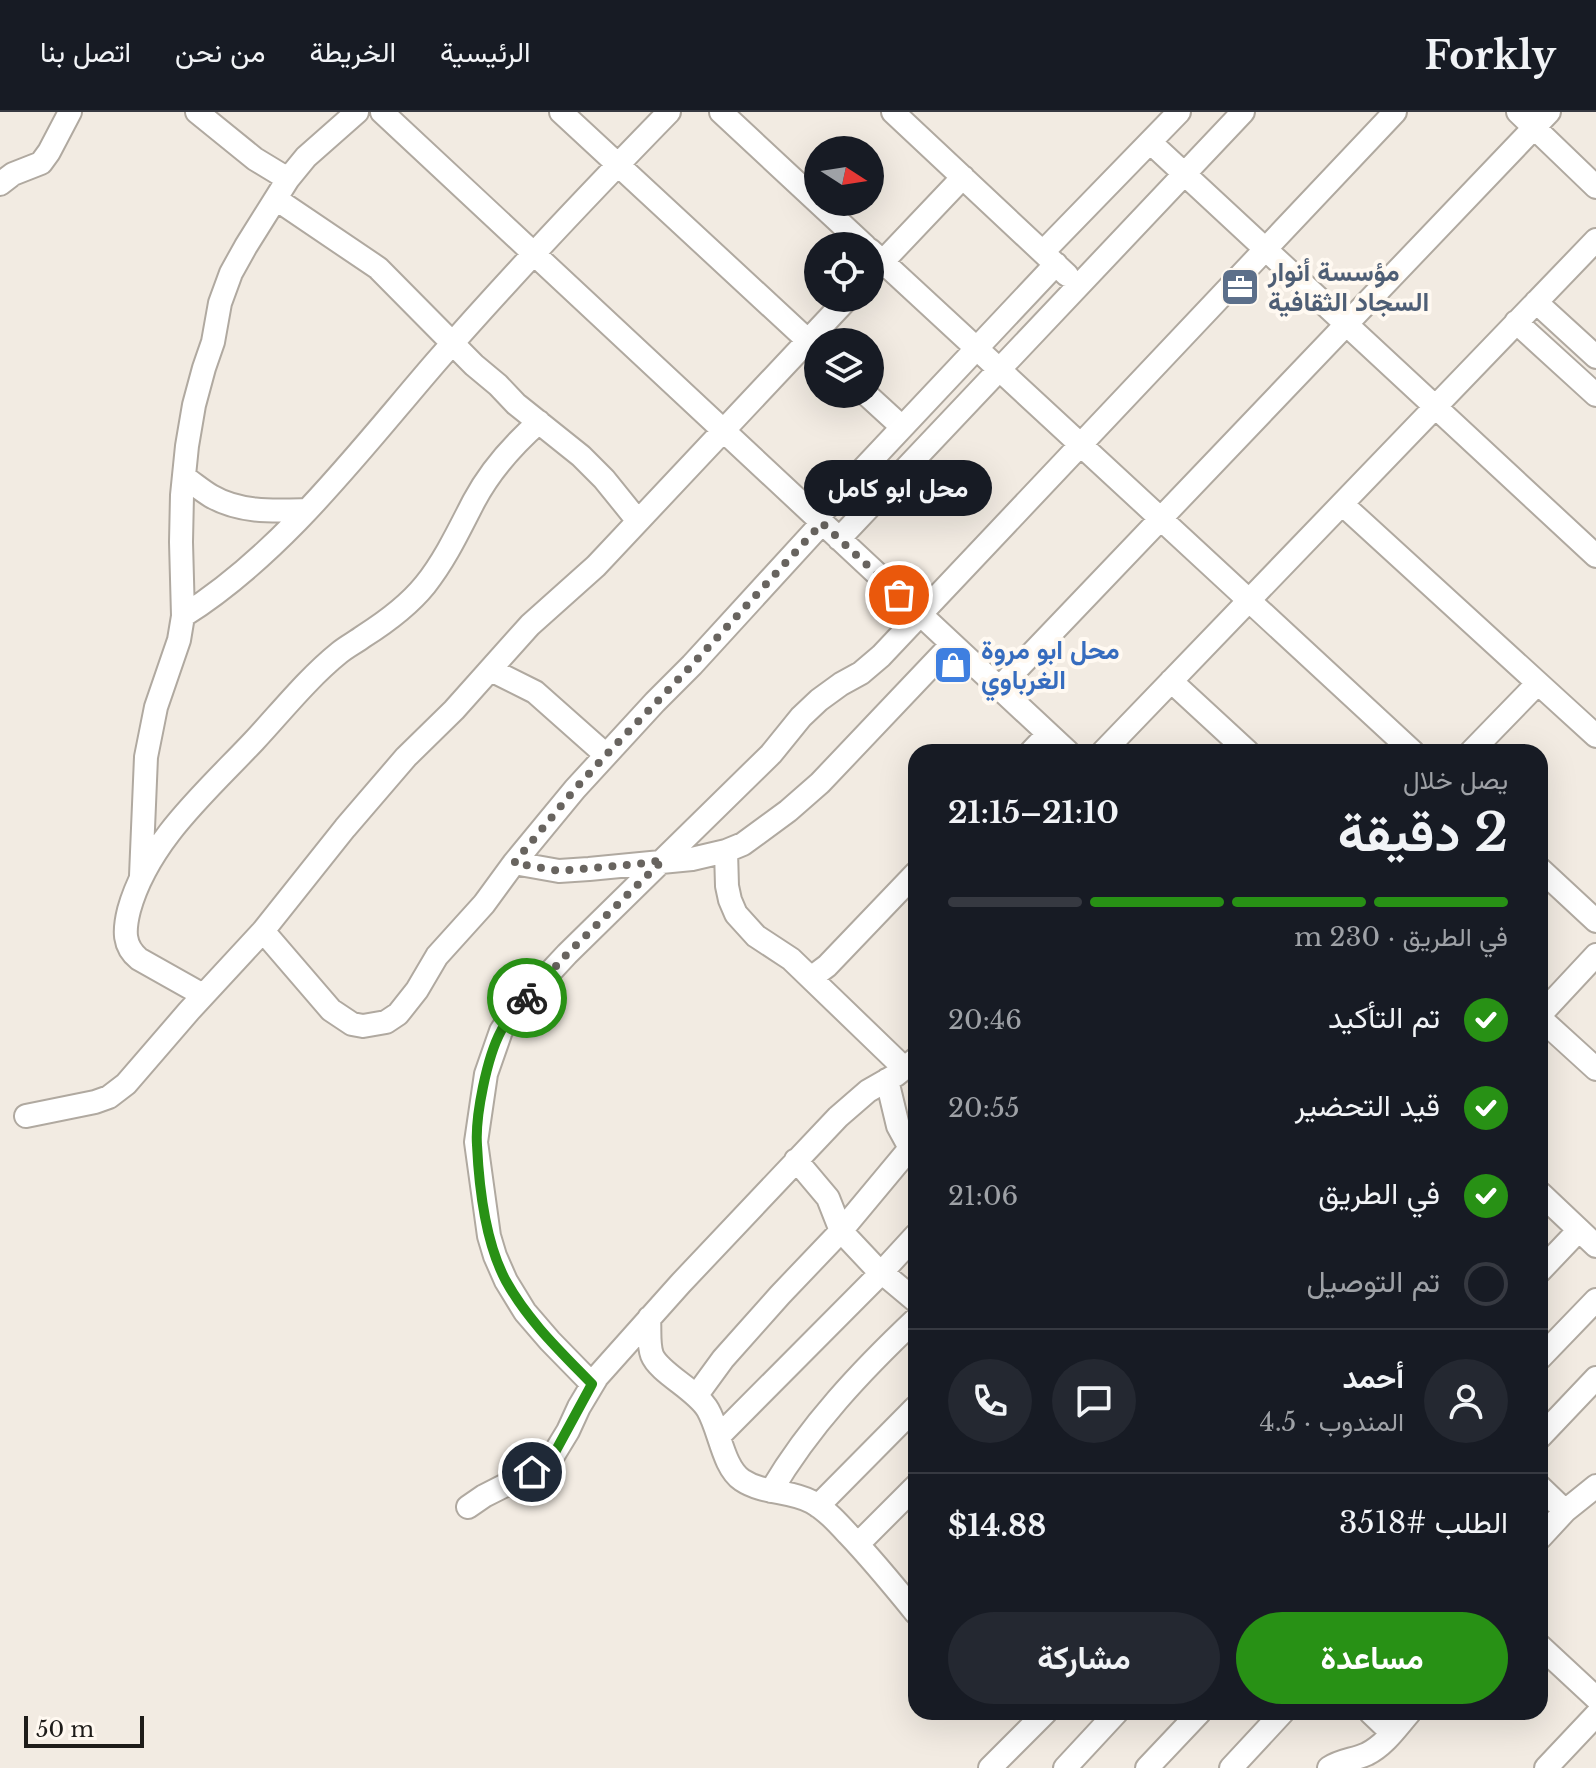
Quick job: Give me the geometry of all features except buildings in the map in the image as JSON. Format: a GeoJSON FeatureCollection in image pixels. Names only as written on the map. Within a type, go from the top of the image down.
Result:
{"type":"FeatureCollection","features":[{"type":"Feature","properties":{"kind":"street"},"geometry":{"type":"LineString","coordinates":[[0,184],[13,174],[41,163],[70,112]]}},
{"type":"Feature","properties":{"kind":"street"},"geometry":{"type":"LineString","coordinates":[[197,112],[255,159],[288,179]]}},
{"type":"Feature","properties":{"kind":"street"},"geometry":{"type":"LineString","coordinates":[[141,876],[146,757],[156,707],[176,650],[183,616],[181,542],[184,477],[194,405],[213,342],[220,303],[231,273],[288,179],[306,157],[357,112]]}},
{"type":"Feature","properties":{"kind":"street"},"geometry":{"type":"LineString","coordinates":[[382,112],[1059,744]]}},
{"type":"Feature","properties":{"kind":"street"},"geometry":{"type":"LineString","coordinates":[[561,112],[804,337]]}},
{"type":"Feature","properties":{"kind":"street"},"geometry":{"type":"LineString","coordinates":[[183,616],[227,586],[306,510],[452,344],[669,112]]}},
{"type":"Feature","properties":{"kind":"street"},"geometry":{"type":"LineString","coordinates":[[721,112],[850,232]]}},
{"type":"Feature","properties":{"kind":"street"},"geometry":{"type":"LineString","coordinates":[[893,112],[1079,286]]}},
{"type":"Feature","properties":{"kind":"street"},"geometry":{"type":"LineString","coordinates":[[263,931],[342,1019],[363,1026],[386,1022],[398,1014],[408,1004],[437,956],[484,904],[575,789],[702,655],[902,427],[976,349],[1050,258],[1179,112]]}},
{"type":"Feature","properties":{"kind":"street"},"geometry":{"type":"LineString","coordinates":[[839,539],[1243,112]]}},
{"type":"Feature","properties":{"kind":"street"},"geometry":{"type":"LineString","coordinates":[[592,1384],[525,1312],[506,1281],[489,1236],[476,1142],[486,1074],[501,1031],[514,1011],[567,954],[771,754],[801,717],[819,700],[881,656],[1395,112]]}},
{"type":"Feature","properties":{"kind":"street"},"geometry":{"type":"LineString","coordinates":[[999,688],[1346,324],[1534,117],[1596,187]]}},
{"type":"Feature","properties":{"kind":"street"},"geometry":{"type":"LineString","coordinates":[[1150,142],[1596,556]]}},
{"type":"Feature","properties":{"kind":"street"},"geometry":{"type":"LineString","coordinates":[[884,252],[963,177]]}},
{"type":"Feature","properties":{"kind":"street"},"geometry":{"type":"LineString","coordinates":[[276,199],[378,268],[516,404],[589,464],[638,521]]}},
{"type":"Feature","properties":{"kind":"street"},"geometry":{"type":"LineString","coordinates":[[1111,744],[1596,240]]}},
{"type":"Feature","properties":{"kind":"street"},"geometry":{"type":"LineString","coordinates":[[884,271],[976,349],[1404,744]]}},
{"type":"Feature","properties":{"kind":"street"},"geometry":{"type":"LineString","coordinates":[[1536,302],[1596,357]]}},
{"type":"Feature","properties":{"kind":"street"},"geometry":{"type":"LineString","coordinates":[[1516,322],[1596,395]]}},
{"type":"Feature","properties":{"kind":"street"},"geometry":{"type":"LineString","coordinates":[[26,1116],[95,1102],[109,1097],[126,1084],[263,931],[379,787],[530,625],[596,566],[722,430],[804,353]]}},
{"type":"Feature","properties":{"kind":"street"},"geometry":{"type":"LineString","coordinates":[[881,408],[902,427]]}},
{"type":"Feature","properties":{"kind":"street"},"geometry":{"type":"LineString","coordinates":[[203,995],[139,959],[126,944],[127,917],[141,876],[157,849],[186,813],[315,676],[339,652],[390,619],[425,585],[489,477],[539,422]]}},
{"type":"Feature","properties":{"kind":"street"},"geometry":{"type":"LineString","coordinates":[[184,477],[211,496],[236,506],[263,512],[306,510]]}},
{"type":"Feature","properties":{"kind":"street"},"geometry":{"type":"LineString","coordinates":[[1342,504],[1596,736]]}},
{"type":"Feature","properties":{"kind":"street"},"geometry":{"type":"LineString","coordinates":[[514,863],[559,871],[692,859],[743,844],[820,783],[952,644]]}},
{"type":"Feature","properties":{"kind":"street"},"geometry":{"type":"LineString","coordinates":[[491,670],[535,692],[606,755]]}},
{"type":"Feature","properties":{"kind":"street"},"geometry":{"type":"LineString","coordinates":[[1171,681],[1239,744]]}},
{"type":"Feature","properties":{"kind":"street"},"geometry":{"type":"LineString","coordinates":[[1479,744],[1538,683]]}},
{"type":"Feature","properties":{"kind":"street"},"geometry":{"type":"LineString","coordinates":[[1039,744],[1048,734]]}},
{"type":"Feature","properties":{"kind":"street"},"geometry":{"type":"LineString","coordinates":[[726,851],[727,886],[736,914],[756,936],[791,959],[902,1069],[898,1126],[908,1138]]}},
{"type":"Feature","properties":{"kind":"street"},"geometry":{"type":"LineString","coordinates":[[1548,876],[1596,921]]}},
{"type":"Feature","properties":{"kind":"street"},"geometry":{"type":"LineString","coordinates":[[811,978],[827,966],[908,881]]}},
{"type":"Feature","properties":{"kind":"street"},"geometry":{"type":"LineString","coordinates":[[1548,1007],[1596,955]]}},
{"type":"Feature","properties":{"kind":"street"},"geometry":{"type":"LineString","coordinates":[[1548,1024],[1596,1069]]}},
{"type":"Feature","properties":{"kind":"street"},"geometry":{"type":"LineString","coordinates":[[468,1507],[545,1465],[592,1384],[649,1318],[838,1117],[868,1091],[902,1069]]}},
{"type":"Feature","properties":{"kind":"street"},"geometry":{"type":"LineString","coordinates":[[696,1396],[723,1359],[841,1231],[908,1150]]}},
{"type":"Feature","properties":{"kind":"street"},"geometry":{"type":"LineString","coordinates":[[796,1160],[828,1198],[841,1231],[908,1294]]}},
{"type":"Feature","properties":{"kind":"street"},"geometry":{"type":"LineString","coordinates":[[1548,1201],[1596,1246]]}},
{"type":"Feature","properties":{"kind":"street"},"geometry":{"type":"LineString","coordinates":[[1548,1263],[1579,1230]]}},
{"type":"Feature","properties":{"kind":"street"},"geometry":{"type":"LineString","coordinates":[[720,1435],[908,1244]]}},
{"type":"Feature","properties":{"kind":"street"},"geometry":{"type":"LineString","coordinates":[[1548,1350],[1596,1300]]}},
{"type":"Feature","properties":{"kind":"street"},"geometry":{"type":"LineString","coordinates":[[649,1318],[652,1354],[658,1365],[706,1406],[720,1435],[727,1461],[740,1479],[771,1491],[799,1496],[818,1506],[858,1544],[908,1603]]}},
{"type":"Feature","properties":{"kind":"street"},"geometry":{"type":"LineString","coordinates":[[771,1491],[798,1447],[884,1349],[908,1326]]}},
{"type":"Feature","properties":{"kind":"street"},"geometry":{"type":"LineString","coordinates":[[1548,1429],[1596,1378]]}},
{"type":"Feature","properties":{"kind":"street"},"geometry":{"type":"LineString","coordinates":[[818,1506],[908,1415]]}},
{"type":"Feature","properties":{"kind":"street"},"geometry":{"type":"LineString","coordinates":[[1548,1529],[1596,1486]]}},
{"type":"Feature","properties":{"kind":"street"},"geometry":{"type":"LineString","coordinates":[[858,1544],[908,1494]]}},
{"type":"Feature","properties":{"kind":"street"},"geometry":{"type":"LineString","coordinates":[[1548,1495],[1565,1511]]}},
{"type":"Feature","properties":{"kind":"street"},"geometry":{"type":"LineString","coordinates":[[1548,1653],[1596,1698]]}},
{"type":"Feature","properties":{"kind":"street"},"geometry":{"type":"LineString","coordinates":[[1546,1768],[1596,1715]]}},
{"type":"Feature","properties":{"kind":"street"},"geometry":{"type":"LineString","coordinates":[[990,1768],[1032,1720]]}},
{"type":"Feature","properties":{"kind":"street"},"geometry":{"type":"LineString","coordinates":[[1065,1768],[1110,1720]]}},
{"type":"Feature","properties":{"kind":"street"},"geometry":{"type":"LineString","coordinates":[[1147,1768],[1192,1720]]}},
{"type":"Feature","properties":{"kind":"street"},"geometry":{"type":"LineString","coordinates":[[1231,1768],[1276,1720]]}},
{"type":"Feature","properties":{"kind":"street"},"geometry":{"type":"LineString","coordinates":[[1378,1720],[1392,1733]]}},
{"type":"Feature","properties":{"kind":"street"},"geometry":{"type":"LineString","coordinates":[[1329,1768],[1339,1761],[1378,1747],[1403,1720]]}},
{"type":"Feature","properties":{"kind":"way so far"},"geometry":{"type":"LineString","coordinates":[[527,998],[663,860],[559,871],[514,863],[621,738],[822,523],[899,595]]}},
{"type":"Feature","properties":{"kind":"place","name":"مؤسسة أنوار السجاد الثقافية"},"geometry":{"type":"Point","coordinates":[1240,287]}},
{"type":"Feature","properties":{"kind":"place","name":"محل ابو كامل"},"geometry":{"type":"Point","coordinates":[899,595]}},
{"type":"Feature","properties":{"kind":"place","name":"محل ابو مروة الغرباوي"},"geometry":{"type":"Point","coordinates":[953,665]}},
{"type":"Feature","properties":{"kind":"route"},"geometry":{"type":"LineString","coordinates":[[527,998],[501,1031],[492,1052],[481,1104],[476,1142],[489,1236],[506,1281],[525,1312],[592,1384],[554,1454],[545,1465],[532,1472]]}}]}
